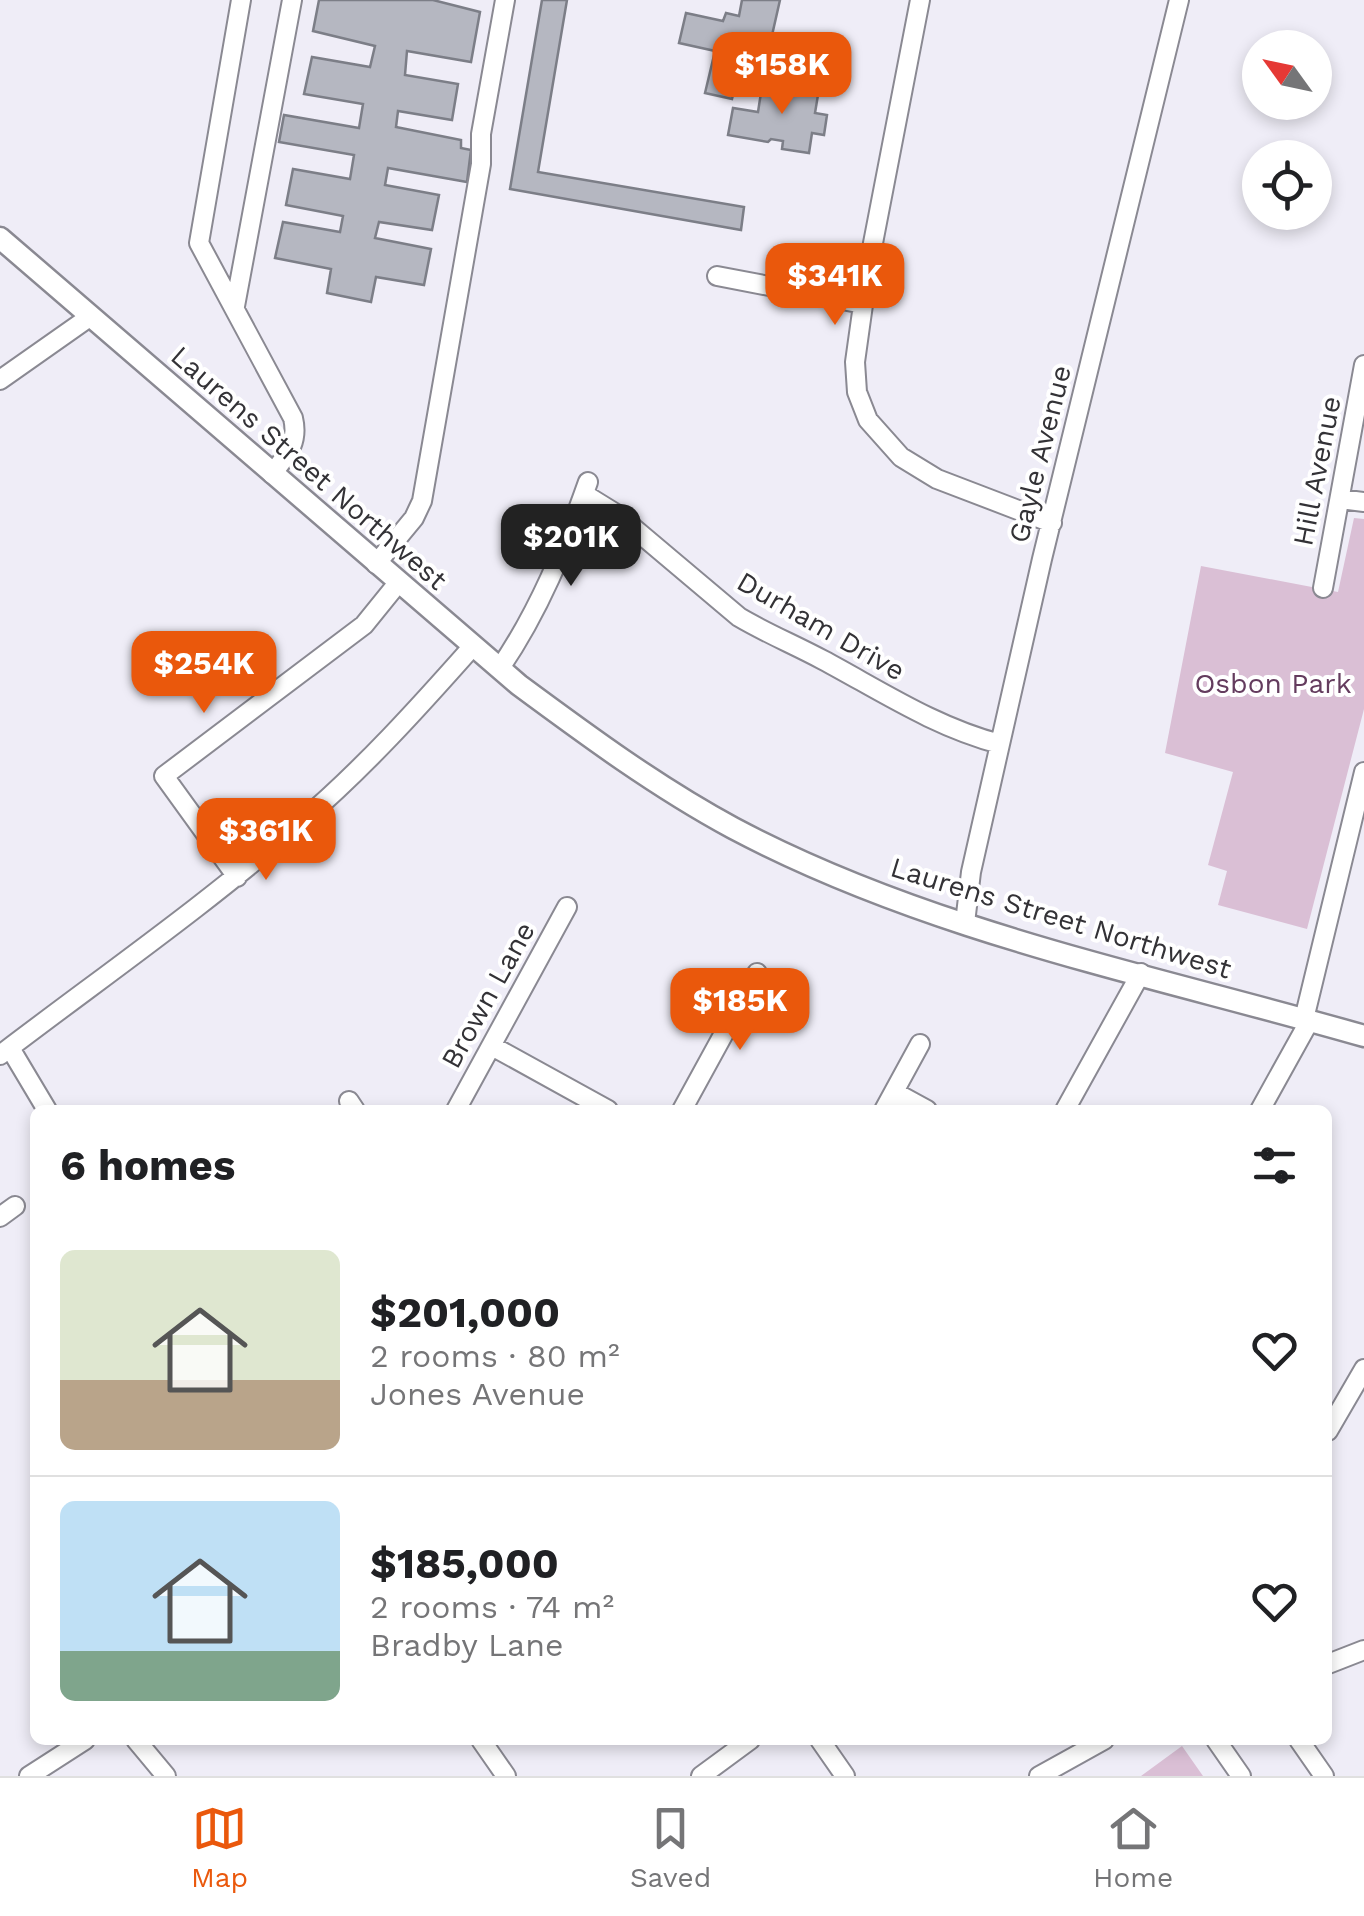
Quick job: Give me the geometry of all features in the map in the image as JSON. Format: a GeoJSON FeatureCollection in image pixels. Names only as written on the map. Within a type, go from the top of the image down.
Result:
{"type":"FeatureCollection","features":[{"type":"Feature","properties":{"kind":"main road","name":"Laurens Street Northwest"},"geometry":{"type":"LineString","coordinates":[[0,238],[500,668],[596,742],[733,828],[896,900],[965,923],[1364,1036]]}},
{"type":"Feature","properties":{"kind":"street"},"geometry":{"type":"LineString","coordinates":[[241,0],[199,243],[285,399],[296,432],[289,452],[272,474]]}},
{"type":"Feature","properties":{"kind":"street"},"geometry":{"type":"LineString","coordinates":[[235,306],[292,0]]}},
{"type":"Feature","properties":{"kind":"street"},"geometry":{"type":"LineString","coordinates":[[376,564],[414,518],[422,501],[506,0]]}},
{"type":"Feature","properties":{"kind":"street"},"geometry":{"type":"LineString","coordinates":[[920,0],[863,304],[855,377],[862,406],[877,432],[902,457],[936,478],[1052,523]]}},
{"type":"Feature","properties":{"kind":"street","name":"Gayle Avenue"},"geometry":{"type":"LineString","coordinates":[[965,923],[970,872],[1180,0]]}},
{"type":"Feature","properties":{"kind":"street"},"geometry":{"type":"LineString","coordinates":[[717,276],[863,304]]}},
{"type":"Feature","properties":{"kind":"street"},"geometry":{"type":"LineString","coordinates":[[0,380],[90,316]]}},
{"type":"Feature","properties":{"kind":"street","name":"Hill Avenue"},"geometry":{"type":"LineString","coordinates":[[1323,588],[1364,365]]}},
{"type":"Feature","properties":{"kind":"street","name":"Durham Drive"},"geometry":{"type":"LineString","coordinates":[[500,668],[522,636],[564,549],[586,488],[750,623],[940,724],[1000,744]]}},
{"type":"Feature","properties":{"kind":"street"},"geometry":{"type":"LineString","coordinates":[[1340,498],[1364,502]]}},
{"type":"Feature","properties":{"kind":"street"},"geometry":{"type":"LineString","coordinates":[[237,877],[164,776],[364,625],[398,583]]}},
{"type":"Feature","properties":{"kind":"street"},"geometry":{"type":"LineString","coordinates":[[43,1105],[5,1052],[237,877],[366,760],[473,646]]}},
{"type":"Feature","properties":{"kind":"street"},"geometry":{"type":"LineString","coordinates":[[1263,1105],[1307,1020],[1364,772]]}},
{"type":"Feature","properties":{"kind":"street","name":"Brown Lane"},"geometry":{"type":"LineString","coordinates":[[459,1105],[568,907]]}},
{"type":"Feature","properties":{"kind":"street"},"geometry":{"type":"LineString","coordinates":[[685,1105],[757,973]]}},
{"type":"Feature","properties":{"kind":"street"},"geometry":{"type":"LineString","coordinates":[[1067,1105],[1140,974]]}},
{"type":"Feature","properties":{"kind":"street"},"geometry":{"type":"LineString","coordinates":[[887,1105],[920,1044]]}},
{"type":"Feature","properties":{"kind":"street"},"geometry":{"type":"LineString","coordinates":[[492,1046],[599,1105]]}},
{"type":"Feature","properties":{"kind":"street"},"geometry":{"type":"LineString","coordinates":[[894,1092],[918,1105]]}},
{"type":"Feature","properties":{"kind":"street"},"geometry":{"type":"LineString","coordinates":[[1332,1424],[1364,1370]]}},
{"type":"Feature","properties":{"kind":"street"},"geometry":{"type":"LineString","coordinates":[[1332,1662],[1364,1650]]}},
{"type":"Feature","properties":{"kind":"street"},"geometry":{"type":"LineString","coordinates":[[30,1776],[77,1745]]}},
{"type":"Feature","properties":{"kind":"street"},"geometry":{"type":"LineString","coordinates":[[140,1745],[166,1776]]}},
{"type":"Feature","properties":{"kind":"street"},"geometry":{"type":"LineString","coordinates":[[484,1745],[506,1776]]}},
{"type":"Feature","properties":{"kind":"street"},"geometry":{"type":"LineString","coordinates":[[702,1776],[743,1745]]}},
{"type":"Feature","properties":{"kind":"street"},"geometry":{"type":"LineString","coordinates":[[823,1745],[845,1776]]}},
{"type":"Feature","properties":{"kind":"street"},"geometry":{"type":"LineString","coordinates":[[1039,1776],[1095,1745]]}},
{"type":"Feature","properties":{"kind":"street"},"geometry":{"type":"LineString","coordinates":[[1219,1745],[1241,1776]]}},
{"type":"Feature","properties":{"kind":"street"},"geometry":{"type":"LineString","coordinates":[[1302,1745],[1324,1776]]}},
{"type":"Feature","properties":{"kind":"green space","name":"Osbon Park"},"geometry":{"type":"Polygon","coordinates":[[[1354,518],[1364,519],[1364,709],[1307,929],[1218,905],[1227,871],[1208,865],[1233,772],[1165,753],[1201,566],[1338,592],[1354,518]]]}},
{"type":"Feature","properties":{"kind":"green space"},"geometry":{"type":"Polygon","coordinates":[[[1182,1746],[1203,1776],[1141,1776],[1182,1746]]]}},
{"type":"Feature","properties":{"kind":"building"},"geometry":{"type":"Polygon","coordinates":[[[319,0],[433,0],[480,12],[471,62],[407,51],[405,75],[458,84],[452,120],[398,111],[396,127],[461,140],[461,148],[471,150],[467,182],[388,168],[385,185],[439,195],[432,230],[379,222],[375,238],[431,249],[424,285],[376,277],[371,302],[327,293],[331,269],[275,258],[283,222],[340,232],[343,216],[286,205],[293,169],[350,179],[354,155],[279,142],[284,115],[359,128],[363,104],[304,94],[312,57],[370,67],[375,46],[313,31],[319,0]]]}},
{"type":"Feature","properties":{"kind":"building"},"geometry":{"type":"Polygon","coordinates":[[[542,0],[567,0],[538,172],[744,207],[741,230],[510,189],[542,0]]]}},
{"type":"Feature","properties":{"kind":"building"},"geometry":{"type":"Polygon","coordinates":[[[742,0],[780,0],[763,75],[739,70],[732,99],[705,93],[715,51],[679,43],[686,13],[723,21],[726,13],[739,16],[742,0]]]}},
{"type":"Feature","properties":{"kind":"building"},"geometry":{"type":"Polygon","coordinates":[[[763,80],[819,89],[815,113],[827,115],[824,135],[812,133],[809,153],[782,149],[783,141],[728,135],[733,108],[758,112],[763,80]]]}}]}
